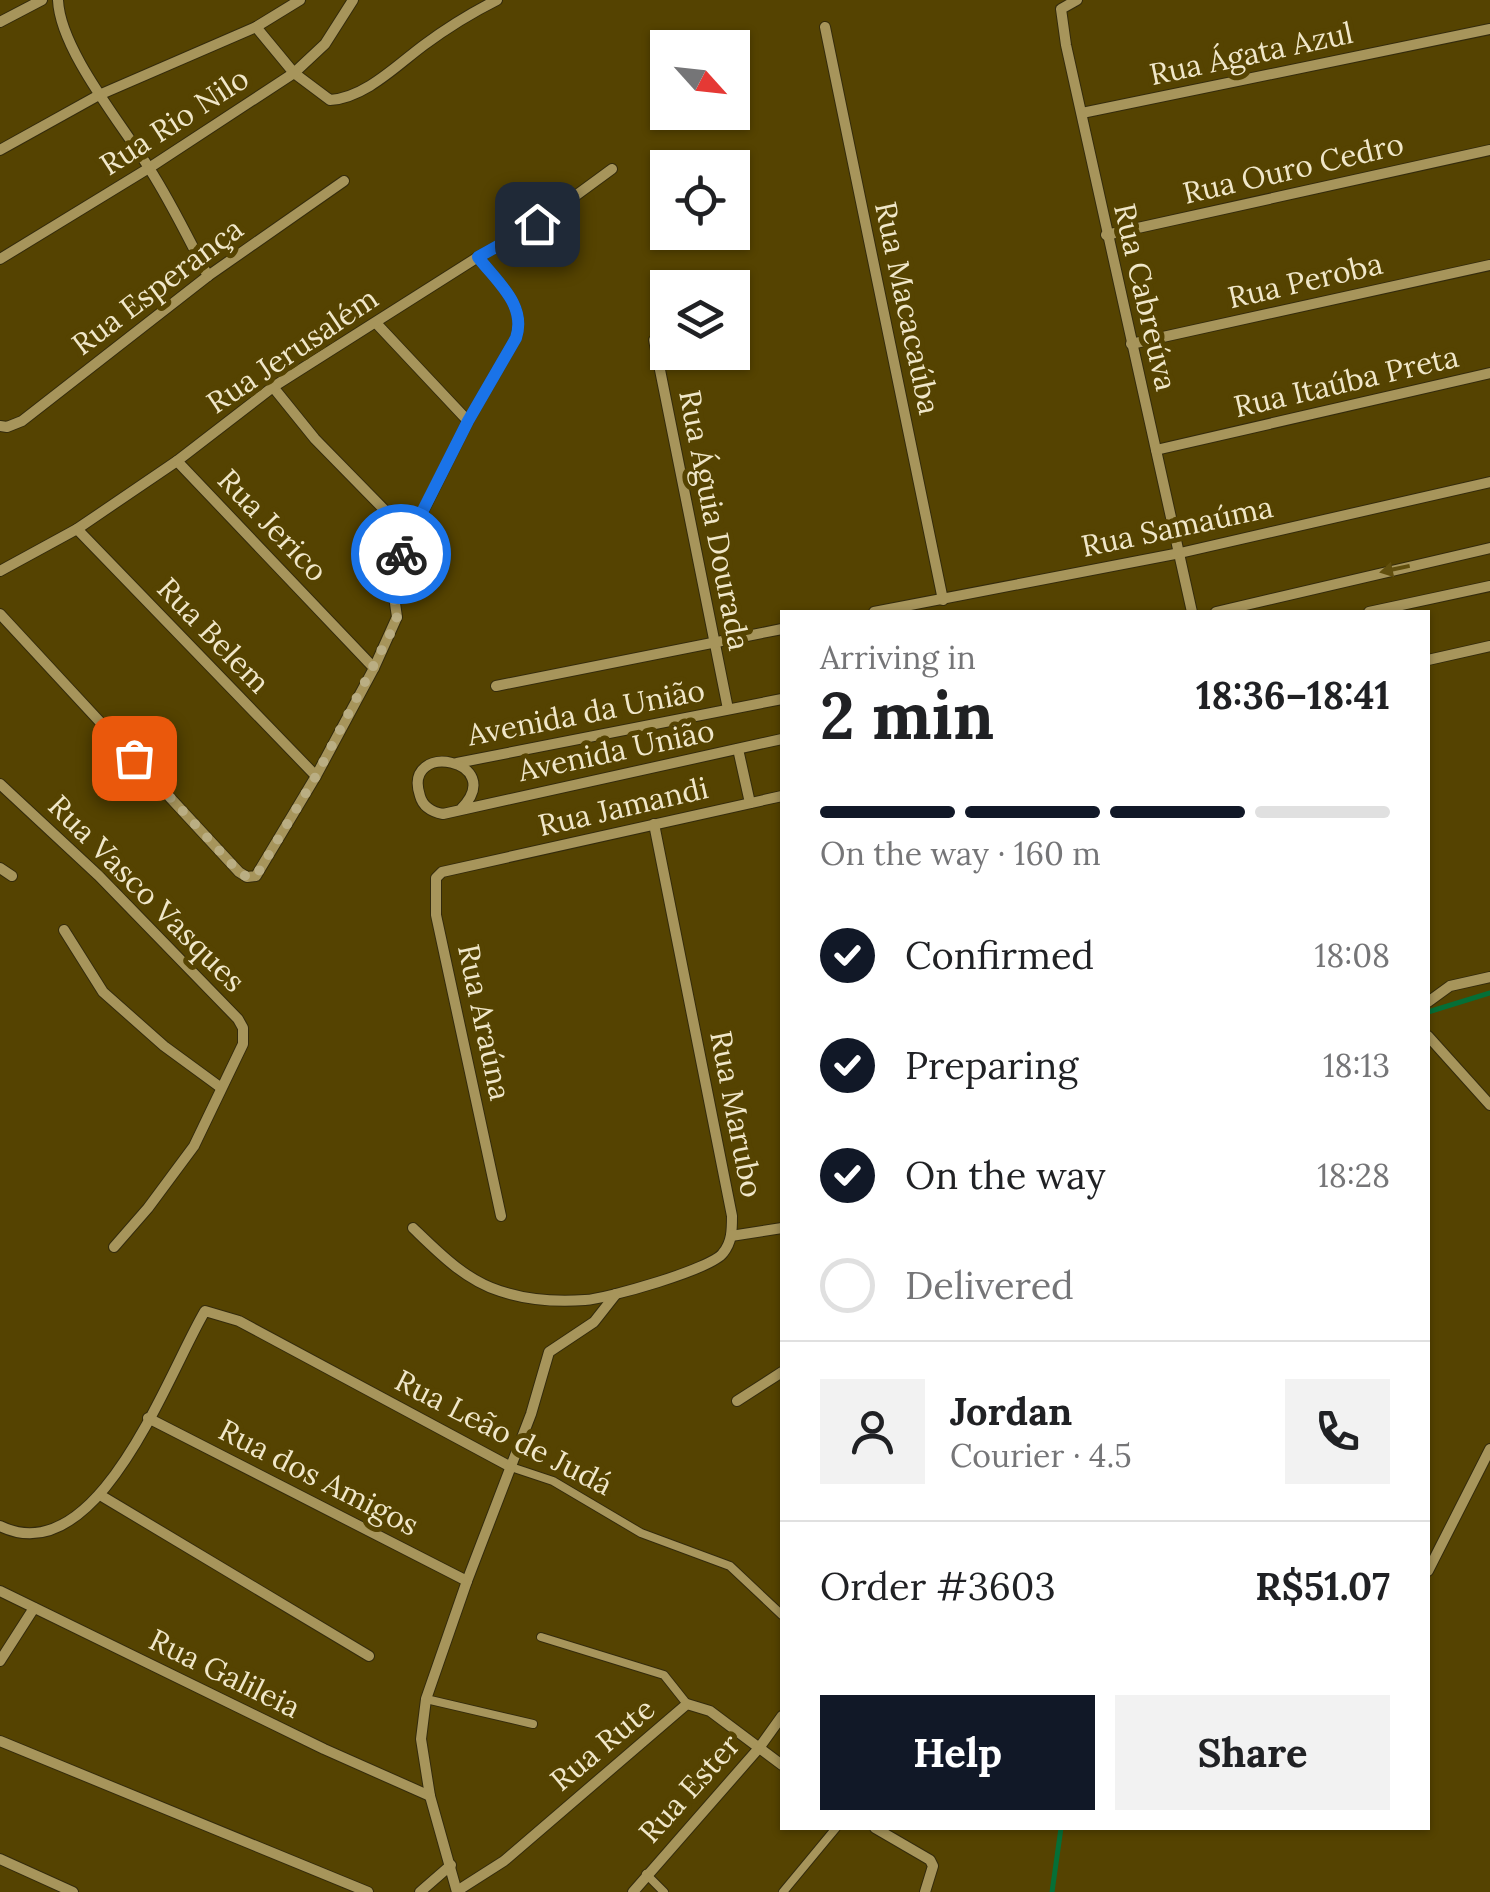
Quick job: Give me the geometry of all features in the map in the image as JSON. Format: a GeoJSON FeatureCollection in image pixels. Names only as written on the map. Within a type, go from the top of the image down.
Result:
{"type":"FeatureCollection","features":[{"type":"Feature","properties":{"kind":"street"},"geometry":{"type":"LineString","coordinates":[[0,22],[42,0]]}},
{"type":"Feature","properties":{"kind":"street"},"geometry":{"type":"LineString","coordinates":[[58,0],[60,21],[99,95],[149,168],[208,276]]}},
{"type":"Feature","properties":{"kind":"street"},"geometry":{"type":"LineString","coordinates":[[0,150],[99,95],[256,27],[300,0]]}},
{"type":"Feature","properties":{"kind":"street","name":"Rua Rio Nilo"},"geometry":{"type":"LineString","coordinates":[[0,259],[294,73],[325,44],[353,0]]}},
{"type":"Feature","properties":{"kind":"street"},"geometry":{"type":"LineString","coordinates":[[256,27],[294,73],[330,100],[344,100],[475,11],[498,0]]}},
{"type":"Feature","properties":{"kind":"street","name":"Rua Cabreúva"},"geometry":{"type":"LineString","coordinates":[[1077,0],[1064,6],[1060,13],[1192,610]]}},
{"type":"Feature","properties":{"kind":"street","name":"Rua Macacaúba"},"geometry":{"type":"LineString","coordinates":[[825,27],[943,600]]}},
{"type":"Feature","properties":{"kind":"street","name":"Rua Ágata Azul"},"geometry":{"type":"LineString","coordinates":[[1082,114],[1490,30]]}},
{"type":"Feature","properties":{"kind":"street","name":"Rua Ouro Cedro"},"geometry":{"type":"LineString","coordinates":[[1106,235],[1490,150]]}},
{"type":"Feature","properties":{"kind":"street","name":"Rua Jerusalém"},"geometry":{"type":"LineString","coordinates":[[0,571],[77,529],[272,387],[537,224],[612,169]]}},
{"type":"Feature","properties":{"kind":"street","name":"Rua Esperança"},"geometry":{"type":"LineString","coordinates":[[0,426],[22,421],[208,276],[344,181]]}},
{"type":"Feature","properties":{"kind":"street"},"geometry":{"type":"LineString","coordinates":[[0,614],[239,872],[247,877],[256,876],[374,668],[397,617],[390,576],[468,421],[516,338],[521,324],[518,310],[478,257]]}},
{"type":"Feature","properties":{"kind":"street","name":"Rua Peroba"},"geometry":{"type":"LineString","coordinates":[[1132,344],[1490,265]]}},
{"type":"Feature","properties":{"kind":"street"},"geometry":{"type":"LineString","coordinates":[[376,324],[468,421]]}},
{"type":"Feature","properties":{"kind":"street","name":"Rua Águia Dourada"},"geometry":{"type":"LineString","coordinates":[[660,370],[728,710]]}},
{"type":"Feature","properties":{"kind":"street","name":"Rua Itaúba Preta"},"geometry":{"type":"LineString","coordinates":[[1156,450],[1490,373]]}},
{"type":"Feature","properties":{"kind":"street"},"geometry":{"type":"LineString","coordinates":[[272,387],[315,439],[410,536]]}},
{"type":"Feature","properties":{"kind":"street","name":"Rua Jerico"},"geometry":{"type":"LineString","coordinates":[[176,460],[374,668]]}},
{"type":"Feature","properties":{"kind":"street","name":"Rua Samaúma"},"geometry":{"type":"LineString","coordinates":[[886,610],[1180,553],[1490,482]]}},
{"type":"Feature","properties":{"kind":"street","name":"Rua Belem"},"geometry":{"type":"LineString","coordinates":[[77,529],[316,776]]}},
{"type":"Feature","properties":{"kind":"street"},"geometry":{"type":"LineString","coordinates":[[1225,610],[1490,548]]}},
{"type":"Feature","properties":{"kind":"street"},"geometry":{"type":"LineString","coordinates":[[1379,610],[1490,586]]}},
{"type":"Feature","properties":{"kind":"street"},"geometry":{"type":"LineString","coordinates":[[496,686],[780,629]]}},
{"type":"Feature","properties":{"kind":"street"},"geometry":{"type":"LineString","coordinates":[[1430,660],[1490,646]]}},
{"type":"Feature","properties":{"kind":"street","name":"Avenida da União"},"geometry":{"type":"LineString","coordinates":[[457,762],[470,776],[471,794],[452,813],[434,812],[426,807],[418,792],[420,776],[432,763],[457,762],[780,699]]}},
{"type":"Feature","properties":{"kind":"street","name":"Avenida União"},"geometry":{"type":"LineString","coordinates":[[460,809],[780,739]]}},
{"type":"Feature","properties":{"kind":"street"},"geometry":{"type":"LineString","coordinates":[[738,749],[750,803]]}},
{"type":"Feature","properties":{"kind":"street","name":"Rua Vasco Vasques"},"geometry":{"type":"LineString","coordinates":[[0,784],[100,876],[243,1028],[243,1044],[194,1146],[114,1246]]}},
{"type":"Feature","properties":{"kind":"street","name":"Rua Jamandi"},"geometry":{"type":"LineString","coordinates":[[474,866],[780,796]]}},
{"type":"Feature","properties":{"kind":"street","name":"Rua Marubo"},"geometry":{"type":"LineString","coordinates":[[413,1228],[465,1275],[518,1297],[561,1301],[591,1300],[689,1272],[717,1260],[732,1236],[732,1216],[654,824]]}},
{"type":"Feature","properties":{"kind":"street","name":"Rua Araúna"},"geometry":{"type":"LineString","coordinates":[[474,866],[439,874],[434,885],[434,905],[501,1216]]}},
{"type":"Feature","properties":{"kind":"street"},"geometry":{"type":"LineString","coordinates":[[0,868],[12,876]]}},
{"type":"Feature","properties":{"kind":"street"},"geometry":{"type":"LineString","coordinates":[[64,930],[104,992],[164,1046],[220,1088]]}},
{"type":"Feature","properties":{"kind":"street"},"geometry":{"type":"LineString","coordinates":[[1430,1001],[1450,986],[1490,977]]}},
{"type":"Feature","properties":{"kind":"street"},"geometry":{"type":"LineString","coordinates":[[1430,1038],[1490,1105]]}},
{"type":"Feature","properties":{"kind":"street"},"geometry":{"type":"LineString","coordinates":[[732,1236],[780,1228]]}},
{"type":"Feature","properties":{"kind":"street"},"geometry":{"type":"LineString","coordinates":[[457,1892],[430,1796],[422,1739],[426,1699],[532,1414],[548,1352],[594,1322],[616,1293]]}},
{"type":"Feature","properties":{"kind":"street","name":"Rua Leão de Judá"},"geometry":{"type":"LineString","coordinates":[[148,1418],[205,1311],[239,1321],[510,1467]]}},
{"type":"Feature","properties":{"kind":"street"},"geometry":{"type":"LineString","coordinates":[[737,1401],[780,1373]]}},
{"type":"Feature","properties":{"kind":"street"},"geometry":{"type":"LineString","coordinates":[[0,1526],[16,1534],[41,1533],[68,1524],[100,1495],[148,1418]]}},
{"type":"Feature","properties":{"kind":"street","name":"Rua dos Amigos"},"geometry":{"type":"LineString","coordinates":[[148,1418],[467,1581]]}},
{"type":"Feature","properties":{"kind":"street"},"geometry":{"type":"LineString","coordinates":[[1430,1567],[1490,1448]]}},
{"type":"Feature","properties":{"kind":"street"},"geometry":{"type":"LineString","coordinates":[[100,1495],[369,1656]]}},
{"type":"Feature","properties":{"kind":"street","name":"Rua Galileia"},"geometry":{"type":"LineString","coordinates":[[0,1591],[324,1750],[430,1796]]}},
{"type":"Feature","properties":{"kind":"street"},"geometry":{"type":"LineString","coordinates":[[0,1661],[34,1608]]}},
{"type":"Feature","properties":{"kind":"street","name":"Rua Rute"},"geometry":{"type":"LineString","coordinates":[[457,1892],[504,1860],[688,1704],[710,1711],[780,1764]]}},
{"type":"Feature","properties":{"kind":"street","name":"Rua Ester"},"geometry":{"type":"LineString","coordinates":[[633,1892],[780,1719]]}},
{"type":"Feature","properties":{"kind":"street"},"geometry":{"type":"LineString","coordinates":[[0,1740],[368,1892]]}},
{"type":"Feature","properties":{"kind":"street"},"geometry":{"type":"LineString","coordinates":[[878,1830],[930,1860],[933,1866],[925,1892]]}},
{"type":"Feature","properties":{"kind":"street"},"geometry":{"type":"LineString","coordinates":[[0,1860],[74,1892]]}},
{"type":"Feature","properties":{"kind":"street"},"geometry":{"type":"LineString","coordinates":[[420,1892],[450,1865]]}},
{"type":"Feature","properties":{"kind":"lane","name":"Rua Leão de Judá"},"geometry":{"type":"LineString","coordinates":[[510,1467],[553,1480],[641,1533],[730,1566],[780,1613]]}},
{"type":"Feature","properties":{"kind":"lane"},"geometry":{"type":"LineString","coordinates":[[541,1636],[664,1675],[688,1704]]}},
{"type":"Feature","properties":{"kind":"lane"},"geometry":{"type":"LineString","coordinates":[[426,1699],[533,1724]]}},
{"type":"Feature","properties":{"kind":"lane"},"geometry":{"type":"LineString","coordinates":[[784,1892],[834,1830]]}},
{"type":"Feature","properties":{"kind":"lane"},"geometry":{"type":"LineString","coordinates":[[646,1874],[664,1892]]}},
{"type":"Feature","properties":{"kind":"waterway"},"geometry":{"type":"LineString","coordinates":[[1430,1011],[1490,993]]}},
{"type":"Feature","properties":{"kind":"waterway"},"geometry":{"type":"LineString","coordinates":[[1052,1892],[1061,1830]]}},
{"type":"Feature","properties":{"kind":"way so far"},"geometry":{"type":"LineString","coordinates":[[134,758],[239,872],[247,877],[256,876],[316,776],[391,632],[397,617],[390,576],[401,554]]}},
{"type":"Feature","properties":{"kind":"route"},"geometry":{"type":"LineString","coordinates":[[401,554],[521,324],[518,310],[478,257],[537,224]]}}]}
